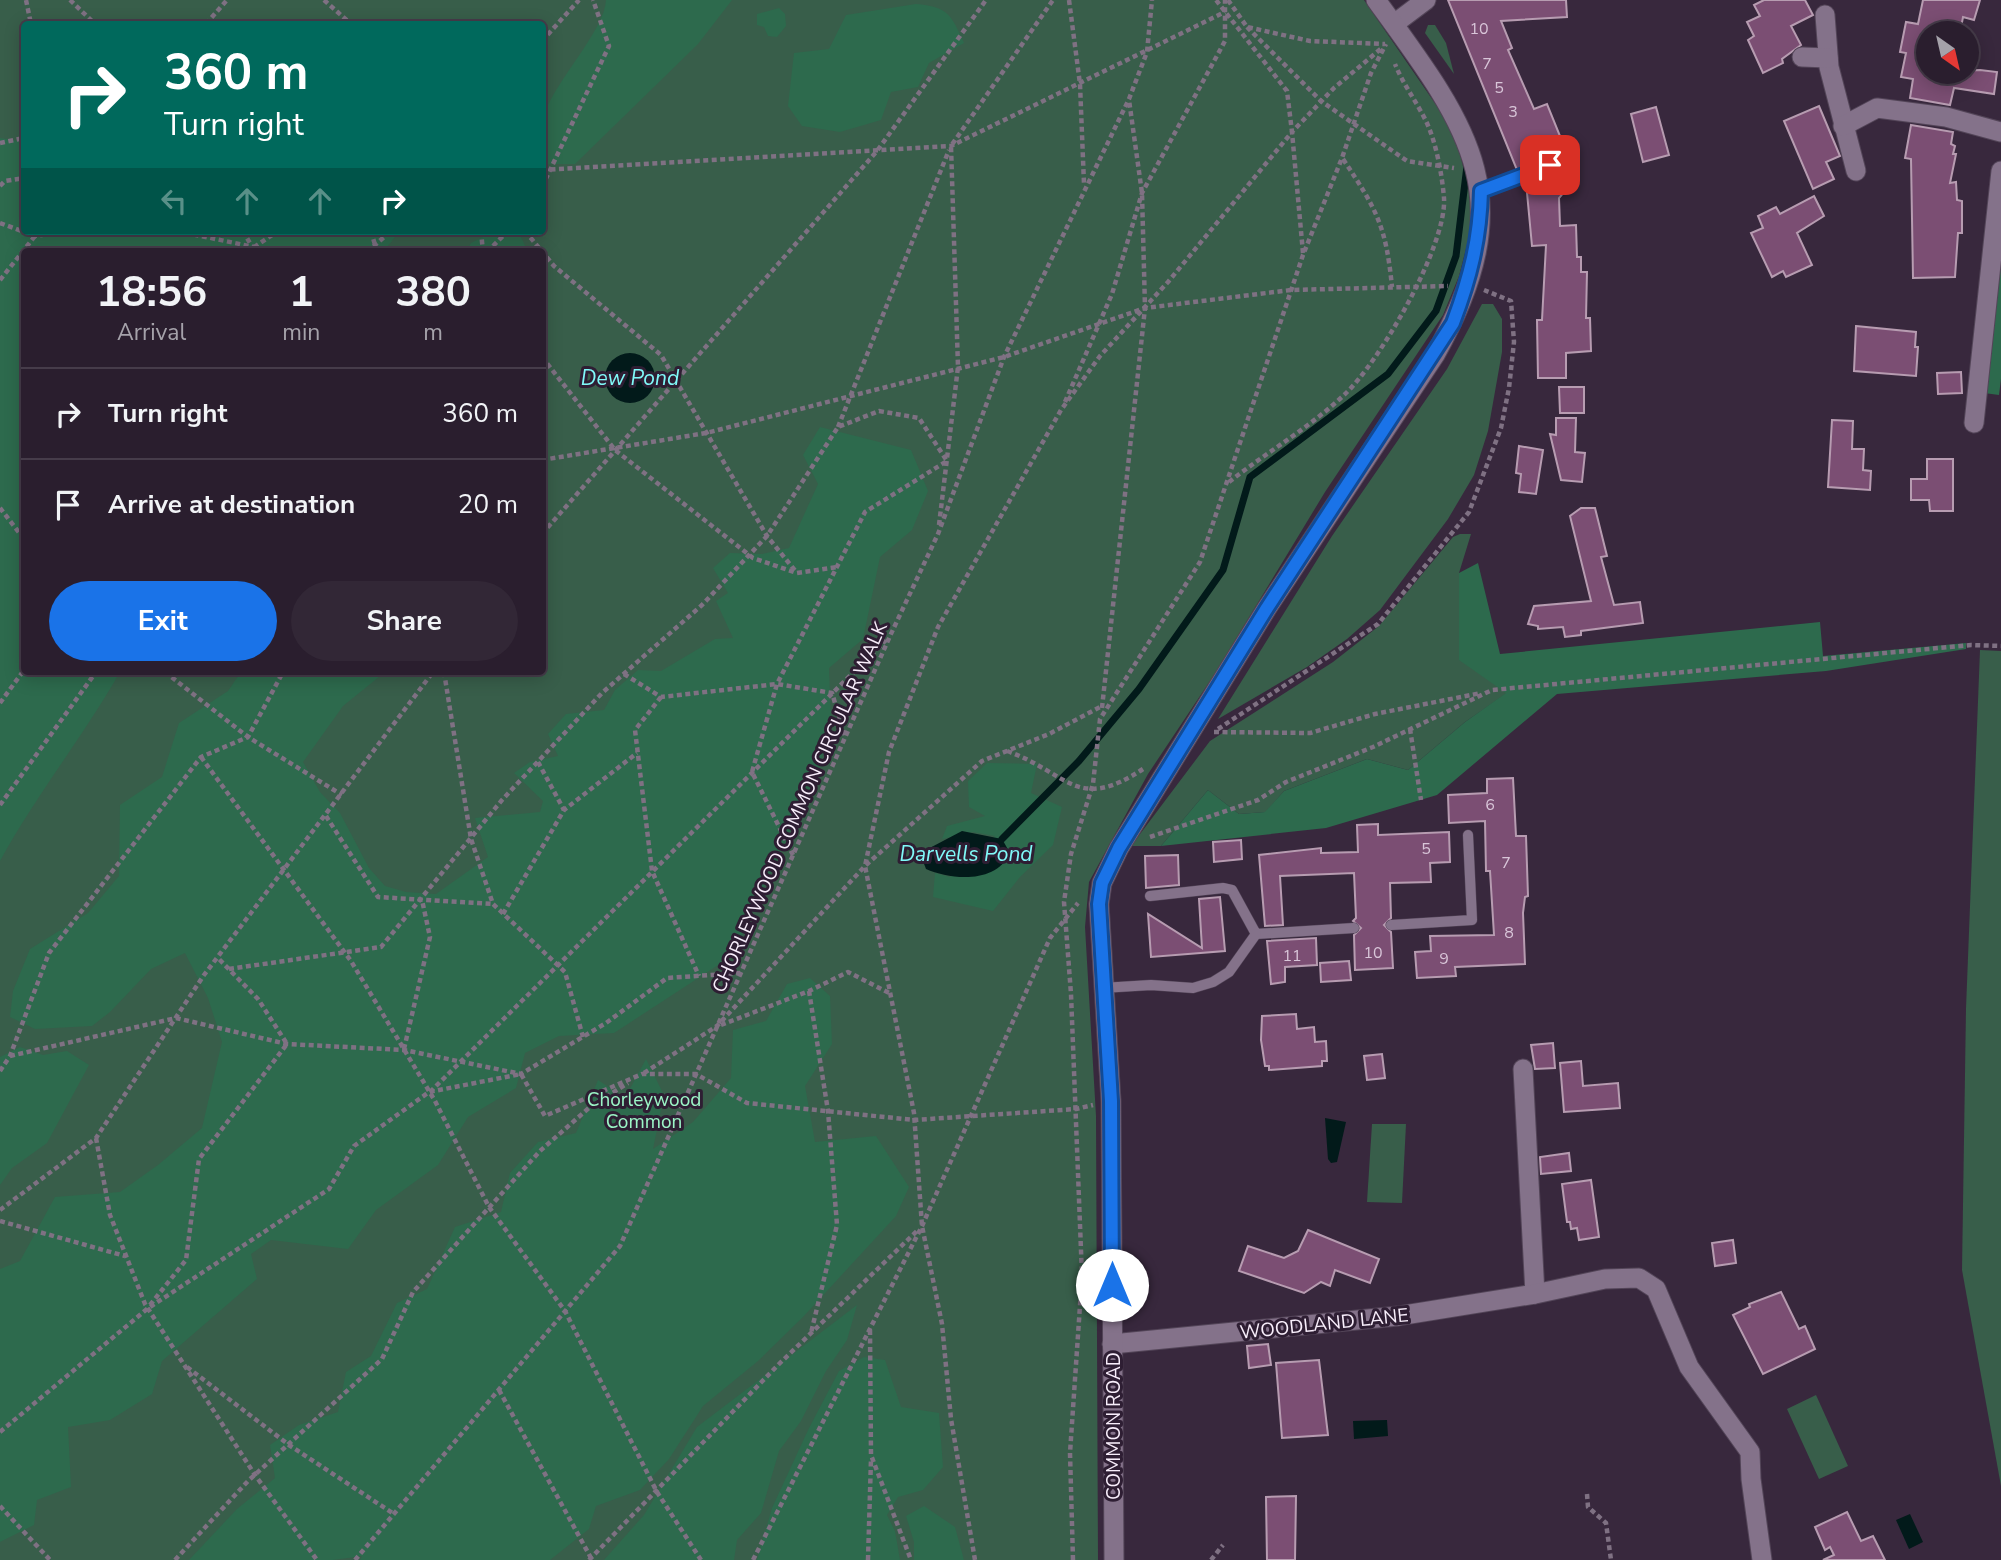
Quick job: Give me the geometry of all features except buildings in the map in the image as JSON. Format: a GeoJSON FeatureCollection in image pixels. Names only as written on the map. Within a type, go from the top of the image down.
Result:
{"type":"FeatureCollection","features":[{"type":"Feature","properties":{"kind":"street","name":"COMMON ROAD"},"geometry":{"type":"LineString","coordinates":[[1114,1560],[1111,1101],[1102,988],[1099,904],[1102,883],[1119,848],[1267,608],[1435,355],[1453,323],[1468,285],[1479,242],[1480,183],[1458,120],[1376,0]]}},
{"type":"Feature","properties":{"kind":"street"},"geometry":{"type":"LineString","coordinates":[[1394,24],[1426,0]]}},
{"type":"Feature","properties":{"kind":"street"},"geometry":{"type":"LineString","coordinates":[[1825,15],[1828,58],[1856,171]]}},
{"type":"Feature","properties":{"kind":"street"},"geometry":{"type":"LineString","coordinates":[[1802,57],[1828,58]]}},
{"type":"Feature","properties":{"kind":"street"},"geometry":{"type":"LineString","coordinates":[[1843,126],[1877,108],[1919,112],[2001,132]]}},
{"type":"Feature","properties":{"kind":"street"},"geometry":{"type":"LineString","coordinates":[[1974,423],[2001,172]]}},
{"type":"Feature","properties":{"kind":"street"},"geometry":{"type":"LineString","coordinates":[[1523,1069],[1535,1294]]}},
{"type":"Feature","properties":{"kind":"street","name":"WOODLAND LANE"},"geometry":{"type":"LineString","coordinates":[[1112,1344],[1398,1316],[1535,1294],[1605,1279],[1639,1278],[1656,1289],[1689,1367],[1751,1452],[1751,1479],[1762,1560]]}},
{"type":"Feature","properties":{"kind":"lane"},"geometry":{"type":"LineString","coordinates":[[1480,183],[1570,158]]}},
{"type":"Feature","properties":{"kind":"lane"},"geometry":{"type":"LineString","coordinates":[[1391,925],[1472,920],[1468,835]]}},
{"type":"Feature","properties":{"kind":"lane"},"geometry":{"type":"LineString","coordinates":[[1150,896],[1223,888],[1232,890],[1256,934]]}},
{"type":"Feature","properties":{"kind":"lane"},"geometry":{"type":"LineString","coordinates":[[1256,934],[1354,928]]}},
{"type":"Feature","properties":{"kind":"lane"},"geometry":{"type":"LineString","coordinates":[[1102,988],[1151,985],[1192,988],[1213,982],[1230,972],[1256,934]]}},
{"type":"Feature","properties":{"kind":"path"},"geometry":{"type":"LineString","coordinates":[[26,0],[30,21]]}},
{"type":"Feature","properties":{"kind":"path"},"geometry":{"type":"LineString","coordinates":[[70,0],[92,21]]}},
{"type":"Feature","properties":{"kind":"path"},"geometry":{"type":"LineString","coordinates":[[209,21],[227,0]]}},
{"type":"Feature","properties":{"kind":"path"},"geometry":{"type":"LineString","coordinates":[[324,0],[348,21]]}},
{"type":"Feature","properties":{"kind":"path"},"geometry":{"type":"LineString","coordinates":[[546,37],[579,0]]}},
{"type":"Feature","properties":{"kind":"path"},"geometry":{"type":"LineString","coordinates":[[546,178],[610,46],[593,0]]}},
{"type":"Feature","properties":{"kind":"path"},"geometry":{"type":"LineString","coordinates":[[546,529],[877,151],[986,0]]}},
{"type":"Feature","properties":{"kind":"path"},"geometry":{"type":"LineString","coordinates":[[229,969],[381,947],[538,762],[624,674],[702,606],[767,536],[838,427],[950,146],[1053,0]]}},
{"type":"Feature","properties":{"kind":"path"},"geometry":{"type":"LineString","coordinates":[[1069,0],[1080,84],[1084,187]]}},
{"type":"Feature","properties":{"kind":"path","name":"CHORLEYWOOD COMMON CIRCULAR WALK"},"geometry":{"type":"LineString","coordinates":[[355,1560],[620,1246],[845,736],[939,534],[1004,357],[1084,187],[1129,99],[1147,52],[1152,0]]}},
{"type":"Feature","properties":{"kind":"path"},"geometry":{"type":"LineString","coordinates":[[1216,0],[1287,91],[1303,255]]}},
{"type":"Feature","properties":{"kind":"path"},"geometry":{"type":"LineString","coordinates":[[975,1560],[950,1419],[943,1324],[922,1226],[914,1120],[865,866],[890,752],[938,627],[1061,410],[1112,294],[1142,193],[1224,41],[1227,0]]}},
{"type":"Feature","properties":{"kind":"path"},"geometry":{"type":"LineString","coordinates":[[1227,0],[1247,27],[1321,101],[1407,162],[1466,170],[1480,183]]}},
{"type":"Feature","properties":{"kind":"path"},"geometry":{"type":"LineString","coordinates":[[546,170],[950,146],[1225,12]]}},
{"type":"Feature","properties":{"kind":"path"},"geometry":{"type":"LineString","coordinates":[[1247,27],[1310,41],[1386,44]]}},
{"type":"Feature","properties":{"kind":"path"},"geometry":{"type":"LineString","coordinates":[[1061,410],[1100,356],[1145,308],[1292,132],[1321,101],[1386,44]]}},
{"type":"Feature","properties":{"kind":"path"},"geometry":{"type":"LineString","coordinates":[[1227,483],[1304,430],[1346,394],[1365,373],[1416,287],[1437,241],[1444,201],[1439,167],[1427,123],[1386,44]]}},
{"type":"Feature","properties":{"kind":"path"},"geometry":{"type":"LineString","coordinates":[[1100,719],[1145,308],[1142,193],[1129,99]]}},
{"type":"Feature","properties":{"kind":"path"},"geometry":{"type":"LineString","coordinates":[[0,143],[21,139]]}},
{"type":"Feature","properties":{"kind":"path"},"geometry":{"type":"LineString","coordinates":[[939,534],[958,367],[950,146]]}},
{"type":"Feature","properties":{"kind":"path"},"geometry":{"type":"LineString","coordinates":[[1342,158],[1373,204],[1388,241],[1392,287]]}},
{"type":"Feature","properties":{"kind":"path"},"geometry":{"type":"LineString","coordinates":[[0,186],[5,181],[21,178]]}},
{"type":"Feature","properties":{"kind":"path"},"geometry":{"type":"LineString","coordinates":[[0,223],[21,229]]}},
{"type":"Feature","properties":{"kind":"path"},"geometry":{"type":"LineString","coordinates":[[193,235],[247,248]]}},
{"type":"Feature","properties":{"kind":"path"},"geometry":{"type":"LineString","coordinates":[[257,248],[273,235]]}},
{"type":"Feature","properties":{"kind":"path"},"geometry":{"type":"LineString","coordinates":[[372,235],[375,245]]}},
{"type":"Feature","properties":{"kind":"path"},"geometry":{"type":"LineString","coordinates":[[372,248],[386,235]]}},
{"type":"Feature","properties":{"kind":"path"},"geometry":{"type":"LineString","coordinates":[[489,248],[504,235]]}},
{"type":"Feature","properties":{"kind":"path"},"geometry":{"type":"LineString","coordinates":[[0,280],[21,253]]}},
{"type":"Feature","properties":{"kind":"path"},"geometry":{"type":"LineString","coordinates":[[546,256],[554,266],[661,355],[767,536],[797,573]]}},
{"type":"Feature","properties":{"kind":"path"},"geometry":{"type":"LineString","coordinates":[[546,459],[706,433],[1004,357],[1145,308],[1291,290],[1468,285],[1511,301],[1514,342],[1501,428],[1469,512],[1378,624],[1213,732],[1121,783],[1097,791],[1070,784],[1024,757],[1007,751]]}},
{"type":"Feature","properties":{"kind":"path"},"geometry":{"type":"LineString","coordinates":[[546,362],[615,450],[748,555],[797,573],[838,567]]}},
{"type":"Feature","properties":{"kind":"path"},"geometry":{"type":"LineString","coordinates":[[838,427],[879,411],[919,418],[947,461]]}},
{"type":"Feature","properties":{"kind":"path"},"geometry":{"type":"LineString","coordinates":[[793,855],[752,772],[777,684],[865,512],[947,461]]}},
{"type":"Feature","properties":{"kind":"path"},"geometry":{"type":"LineString","coordinates":[[0,508],[21,535]]}},
{"type":"Feature","properties":{"kind":"path"},"geometry":{"type":"LineString","coordinates":[[0,517],[10,521]]}},
{"type":"Feature","properties":{"kind":"path"},"geometry":{"type":"LineString","coordinates":[[0,1432],[148,1309],[329,1189],[354,1146],[429,1093],[890,636]]}},
{"type":"Feature","properties":{"kind":"path"},"geometry":{"type":"LineString","coordinates":[[1213,732],[1310,733],[1375,714],[1492,690],[1971,645],[2001,646]]}},
{"type":"Feature","properties":{"kind":"path"},"geometry":{"type":"LineString","coordinates":[[0,702],[21,674]]}},
{"type":"Feature","properties":{"kind":"path"},"geometry":{"type":"LineString","coordinates":[[624,674],[661,697],[777,684],[832,693]]}},
{"type":"Feature","properties":{"kind":"path"},"geometry":{"type":"LineString","coordinates":[[0,805],[94,675]]}},
{"type":"Feature","properties":{"kind":"path"},"geometry":{"type":"LineString","coordinates":[[169,675],[248,737],[342,795]]}},
{"type":"Feature","properties":{"kind":"path"},"geometry":{"type":"LineString","coordinates":[[0,1071],[10,1056],[49,953],[201,757],[248,737],[282,675]]}},
{"type":"Feature","properties":{"kind":"path"},"geometry":{"type":"LineString","coordinates":[[0,1210],[96,1138],[218,958],[431,675]]}},
{"type":"Feature","properties":{"kind":"path"},"geometry":{"type":"LineString","coordinates":[[444,675],[471,839],[493,904],[565,972],[583,1037]]}},
{"type":"Feature","properties":{"kind":"path"},"geometry":{"type":"LineString","coordinates":[[1119,848],[1258,800],[1286,782],[1410,729],[1492,690]]}},
{"type":"Feature","properties":{"kind":"path"},"geometry":{"type":"LineString","coordinates":[[832,693],[845,736]]}},
{"type":"Feature","properties":{"kind":"path"},"geometry":{"type":"LineString","coordinates":[[661,697],[635,730],[652,871],[699,976]]}},
{"type":"Feature","properties":{"kind":"path"},"geometry":{"type":"LineString","coordinates":[[717,1026],[865,866],[982,761],[1049,734],[1102,706]]}},
{"type":"Feature","properties":{"kind":"path"},"geometry":{"type":"LineString","coordinates":[[1410,729],[1422,800]]}},
{"type":"Feature","properties":{"kind":"path"},"geometry":{"type":"LineString","coordinates":[[503,914],[564,810],[638,752]]}},
{"type":"Feature","properties":{"kind":"path"},"geometry":{"type":"LineString","coordinates":[[201,757],[344,954],[404,1049],[489,1207],[565,1311],[657,1492],[701,1560]]}},
{"type":"Feature","properties":{"kind":"path"},"geometry":{"type":"LineString","coordinates":[[538,762],[564,810]]}},
{"type":"Feature","properties":{"kind":"path"},"geometry":{"type":"LineString","coordinates":[[326,816],[378,897],[493,904]]}},
{"type":"Feature","properties":{"kind":"path"},"geometry":{"type":"LineString","coordinates":[[753,1560],[922,1226],[1050,938],[1089,889],[1102,883]]}},
{"type":"Feature","properties":{"kind":"path"},"geometry":{"type":"LineString","coordinates":[[404,1049],[430,937],[422,900]]}},
{"type":"Feature","properties":{"kind":"path"},"geometry":{"type":"LineString","coordinates":[[218,958],[258,999],[287,1044]]}},
{"type":"Feature","properties":{"kind":"path"},"geometry":{"type":"LineString","coordinates":[[175,1560],[255,1475],[382,1359],[413,1292],[540,1151],[590,1107],[717,1026],[809,991],[848,972],[892,995]]}},
{"type":"Feature","properties":{"kind":"path"},"geometry":{"type":"LineString","coordinates":[[429,1093],[521,1074],[583,1037],[667,978],[741,973]]}},
{"type":"Feature","properties":{"kind":"path"},"geometry":{"type":"LineString","coordinates":[[809,991],[828,1111],[837,1225],[810,1334]]}},
{"type":"Feature","properties":{"kind":"path"},"geometry":{"type":"LineString","coordinates":[[10,1056],[176,1018],[287,1044],[404,1049],[521,1074],[545,1116],[642,1074],[696,1074],[747,1103],[914,1120],[1076,1109],[1111,1101]]}},
{"type":"Feature","properties":{"kind":"path"},"geometry":{"type":"LineString","coordinates":[[148,1309],[186,1260],[199,1159],[287,1044]]}},
{"type":"Feature","properties":{"kind":"path"},"geometry":{"type":"LineString","coordinates":[[96,1138],[110,1215],[148,1309],[255,1475],[317,1560]]}},
{"type":"Feature","properties":{"kind":"path"},"geometry":{"type":"LineString","coordinates":[[0,1220],[126,1256]]}},
{"type":"Feature","properties":{"kind":"path"},"geometry":{"type":"LineString","coordinates":[[499,1390],[590,1559],[810,1334],[922,1226]]}},
{"type":"Feature","properties":{"kind":"path"},"geometry":{"type":"LineString","coordinates":[[868,1560],[870,1329]]}},
{"type":"Feature","properties":{"kind":"path"},"geometry":{"type":"LineString","coordinates":[[184,1364],[289,1445],[394,1514]]}},
{"type":"Feature","properties":{"kind":"path"},"geometry":{"type":"LineString","coordinates":[[871,1455],[911,1560]]}},
{"type":"Feature","properties":{"kind":"path"},"geometry":{"type":"LineString","coordinates":[[1587,1494],[1588,1507],[1606,1523],[1611,1560]]}},
{"type":"Feature","properties":{"kind":"path"},"geometry":{"type":"LineString","coordinates":[[0,1506],[50,1560]]}},
{"type":"Feature","properties":{"kind":"path"},"geometry":{"type":"LineString","coordinates":[[1211,1560],[1223,1545]]}},
{"type":"Feature","properties":{"kind":"green space","name":"Chorleywood Common"},"geometry":{"type":"Polygon","coordinates":[[[0,0],[1364,0],[1443,115],[1458,146],[1472,203],[1469,237],[1459,276],[1443,315],[1325,492],[1214,675],[1148,774],[1089,882],[1085,927],[1096,1116],[1098,1560],[0,1560],[0,0]]]}},
{"type":"Feature","properties":{"kind":"green space"},"geometry":{"type":"Polygon","coordinates":[[[606,0],[732,0],[698,44],[575,164],[546,164],[546,111],[604,12],[606,0]]]}},
{"type":"Feature","properties":{"kind":"green space"},"geometry":{"type":"Polygon","coordinates":[[[916,4],[935,7],[947,14],[956,25],[964,43],[929,63],[918,87],[891,92],[881,120],[840,132],[802,126],[788,106],[794,53],[829,49],[846,15],[916,4]]]}},
{"type":"Feature","properties":{"kind":"green space"},"geometry":{"type":"Polygon","coordinates":[[[779,8],[785,14],[786,26],[777,37],[768,36],[764,27],[757,25],[757,14],[779,8]]]}},
{"type":"Feature","properties":{"kind":"green space"},"geometry":{"type":"Polygon","coordinates":[[[1428,25],[1435,25],[1446,43],[1454,74],[1425,33],[1428,25]]]}},
{"type":"Feature","properties":{"kind":"green space"},"geometry":{"type":"Polygon","coordinates":[[[0,138],[21,142],[21,235],[397,235],[386,248],[21,248],[21,675],[118,675],[0,861],[0,138]]]}},
{"type":"Feature","properties":{"kind":"green space"},"geometry":{"type":"Polygon","coordinates":[[[487,235],[520,235],[526,248],[468,248],[471,243],[487,235]]]}},
{"type":"Feature","properties":{"kind":"green space"},"geometry":{"type":"Polygon","coordinates":[[[2001,235],[2001,379],[1999,395],[1984,393],[2001,235]]]}},
{"type":"Feature","properties":{"kind":"green space"},"geometry":{"type":"Polygon","coordinates":[[[1482,304],[1493,304],[1502,319],[1502,352],[1488,431],[1474,475],[1448,519],[1380,610],[1347,639],[1307,667],[1218,719],[1332,536],[1447,369],[1482,304]]]}},
{"type":"Feature","properties":{"kind":"green space"},"geometry":{"type":"Polygon","coordinates":[[[820,427],[911,450],[928,491],[912,530],[880,557],[863,639],[829,668],[831,722],[818,772],[732,956],[614,1033],[559,1036],[525,1053],[516,1088],[468,1117],[438,1165],[376,1210],[348,1249],[271,1240],[251,1254],[257,1279],[162,1361],[152,1394],[110,1420],[68,1427],[71,1487],[37,1500],[34,1525],[0,1542],[0,1269],[20,1261],[55,1197],[120,1192],[202,1128],[222,1042],[208,998],[185,953],[151,969],[110,1012],[92,1026],[35,1029],[10,1017],[13,991],[30,949],[88,913],[119,876],[120,805],[162,777],[179,723],[228,691],[239,675],[381,675],[343,706],[303,762],[320,792],[340,813],[369,868],[385,886],[406,892],[436,894],[488,857],[475,818],[540,812],[543,801],[514,773],[530,762],[558,756],[548,734],[566,714],[604,710],[615,690],[638,670],[661,671],[715,639],[733,638],[716,601],[728,593],[713,568],[730,553],[762,554],[789,548],[818,484],[803,455],[820,427]]]}},
{"type":"Feature","properties":{"kind":"green space"},"geometry":{"type":"Polygon","coordinates":[[[1471,534],[1459,573],[1507,693],[1465,722],[1408,770],[1367,759],[1284,791],[1266,812],[1239,814],[1208,790],[1161,846],[1131,846],[1210,741],[1333,662],[1379,626],[1453,537],[1471,534]]]}},
{"type":"Feature","properties":{"kind":"green space"},"geometry":{"type":"Polygon","coordinates":[[[1478,563],[1500,654],[1820,622],[1823,656],[1966,643],[1966,649],[1826,671],[1557,694],[1437,795],[1326,828],[1161,846],[1208,790],[1239,814],[1265,812],[1284,791],[1367,759],[1408,770],[1465,722],[1506,693],[1459,660],[1459,573],[1478,563]]]}},
{"type":"Feature","properties":{"kind":"green space"},"geometry":{"type":"Polygon","coordinates":[[[1980,650],[2001,651],[2001,1486],[1962,1270],[1966,1009],[1980,650]]]}},
{"type":"Feature","properties":{"kind":"green space"},"geometry":{"type":"Polygon","coordinates":[[[987,763],[1037,764],[1031,793],[1062,807],[1053,845],[1020,877],[993,911],[933,897],[935,873],[950,877],[995,836],[973,832],[942,839],[947,826],[985,816],[969,807],[968,781],[987,763]]]}},
{"type":"Feature","properties":{"kind":"green space"},"geometry":{"type":"Polygon","coordinates":[[[810,978],[830,996],[832,1044],[805,1086],[815,1142],[876,1136],[909,1187],[896,1216],[803,1317],[758,1361],[703,1406],[669,1459],[640,1490],[596,1506],[589,1529],[550,1560],[360,1560],[362,1556],[333,1560],[189,1560],[237,1509],[275,1478],[270,1445],[299,1425],[338,1412],[346,1372],[371,1356],[397,1303],[427,1289],[455,1227],[501,1212],[510,1173],[538,1142],[576,1133],[598,1080],[625,1098],[646,1059],[664,1095],[653,1149],[693,1122],[731,1078],[733,1030],[766,1021],[787,984],[810,978]]]}},
{"type":"Feature","properties":{"kind":"green space"},"geometry":{"type":"Polygon","coordinates":[[[20,1047],[43,1055],[67,1051],[89,1065],[47,1143],[12,1168],[0,1185],[0,1057],[20,1047]]]}},
{"type":"Feature","properties":{"kind":"green space"},"geometry":{"type":"Polygon","coordinates":[[[1372,1124],[1406,1124],[1402,1203],[1367,1202],[1372,1124]]]}},
{"type":"Feature","properties":{"kind":"green space"},"geometry":{"type":"Polygon","coordinates":[[[857,1305],[847,1340],[826,1371],[801,1421],[779,1451],[761,1513],[737,1540],[734,1560],[604,1560],[644,1515],[697,1427],[857,1305]]]}},
{"type":"Feature","properties":{"kind":"green space"},"geometry":{"type":"Polygon","coordinates":[[[864,1357],[885,1360],[901,1407],[939,1413],[943,1467],[923,1490],[898,1497],[887,1515],[895,1531],[900,1560],[757,1560],[772,1508],[839,1371],[864,1357]]]}},
{"type":"Feature","properties":{"kind":"green space"},"geometry":{"type":"Polygon","coordinates":[[[1816,1395],[1848,1466],[1819,1479],[1787,1409],[1816,1395]]]}},
{"type":"Feature","properties":{"kind":"green space"},"geometry":{"type":"Polygon","coordinates":[[[924,1506],[955,1527],[964,1560],[914,1560],[914,1542],[906,1516],[924,1506]]]}},
{"type":"Feature","properties":{"kind":"water","name":"Dew Pond"},"geometry":{"type":"Polygon","coordinates":[[[620,354],[640,354],[654,368],[654,388],[640,402],[620,402],[606,388],[606,368],[620,354]]]}},
{"type":"Feature","properties":{"kind":"water","name":"Darvells Pond"},"geometry":{"type":"Polygon","coordinates":[[[962,831],[1002,839],[1010,853],[1003,863],[984,875],[948,876],[926,869],[921,856],[924,851],[962,831]]]}},
{"type":"Feature","properties":{"kind":"water"},"geometry":{"type":"Polygon","coordinates":[[[1325,1118],[1346,1122],[1337,1162],[1331,1163],[1328,1159],[1325,1118]]]}},
{"type":"Feature","properties":{"kind":"water"},"geometry":{"type":"Polygon","coordinates":[[[1387,1420],[1388,1436],[1354,1439],[1353,1421],[1387,1420]]]}},
{"type":"Feature","properties":{"kind":"water"},"geometry":{"type":"Polygon","coordinates":[[[1910,1514],[1923,1542],[1909,1549],[1896,1520],[1910,1514]]]}},
{"type":"Feature","properties":{"kind":"waterway"},"geometry":{"type":"LineString","coordinates":[[1002,839],[1079,761],[1139,689],[1223,570],[1250,477],[1388,374],[1436,311],[1456,256],[1467,166]]}},
{"type":"Feature","properties":{"kind":"route"},"geometry":{"type":"LineString","coordinates":[[1112,1285],[1111,1101],[1102,988],[1099,904],[1102,883],[1119,848],[1267,608],[1435,355],[1453,323],[1468,285],[1479,242],[1481,191],[1550,165]]}}]}
